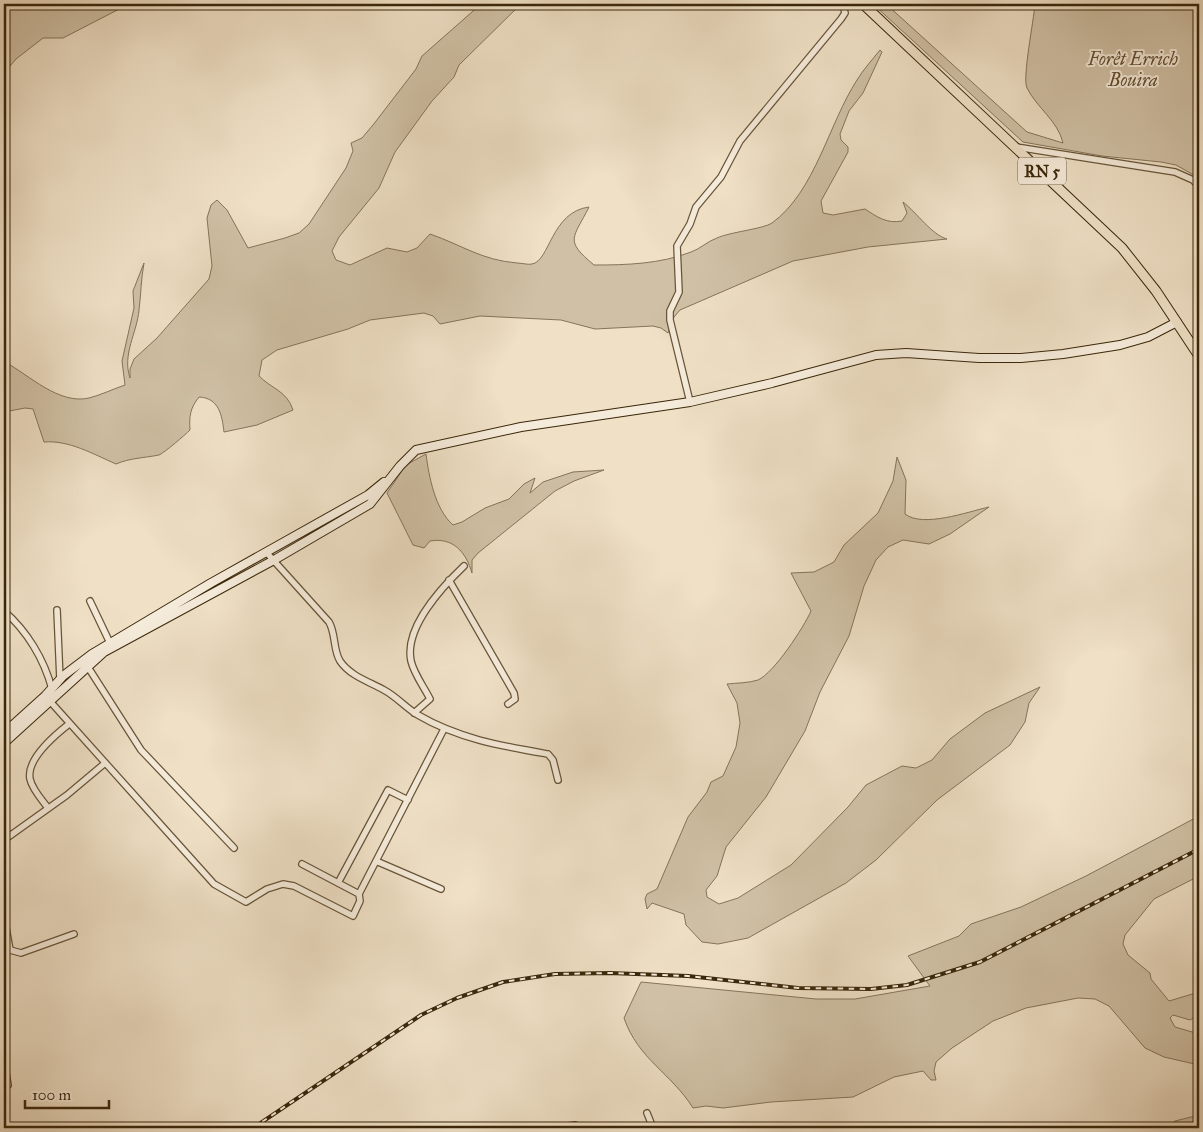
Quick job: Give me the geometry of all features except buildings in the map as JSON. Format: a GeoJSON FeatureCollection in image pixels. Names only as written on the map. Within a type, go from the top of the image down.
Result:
{"type":"FeatureCollection","features":[{"type":"Feature","properties":{"kind":"main road","name":"RN 5"},"geometry":{"type":"LineString","coordinates":[[863,4],[1122,248],[1139,268],[1199,356]]}},
{"type":"Feature","properties":{"kind":"street"},"geometry":{"type":"LineString","coordinates":[[690,402],[670,320],[670,311],[679,292],[677,246],[690,224],[696,207],[721,177],[740,141],[841,19],[845,13],[843,4]]}},
{"type":"Feature","properties":{"kind":"street"},"geometry":{"type":"LineString","coordinates":[[1016,147],[1176,172],[1193,180],[1199,187]]}},
{"type":"Feature","properties":{"kind":"street"},"geometry":{"type":"LineString","coordinates":[[4,734],[48,699],[52,688],[60,680],[85,663],[274,560],[370,504],[388,480],[416,450],[521,427],[690,402],[772,383],[876,355],[906,353],[1012,358],[1063,354],[1148,337],[1177,322]]}},
{"type":"Feature","properties":{"kind":"street"},"geometry":{"type":"LineString","coordinates":[[4,743],[85,663],[110,643],[368,495],[388,480]]}},
{"type":"Feature","properties":{"kind":"street"},"geometry":{"type":"LineString","coordinates":[[278,545],[284,554]]}},
{"type":"Feature","properties":{"kind":"street"},"geometry":{"type":"LineString","coordinates":[[266,552],[329,622],[333,630],[338,657],[353,673],[391,694],[414,713],[444,729],[481,742],[548,754],[553,760],[558,780]]}},
{"type":"Feature","properties":{"kind":"street"},"geometry":{"type":"LineString","coordinates":[[414,713],[430,700],[412,666],[410,654],[414,639],[429,604],[449,580],[464,566]]}},
{"type":"Feature","properties":{"kind":"street"},"geometry":{"type":"LineString","coordinates":[[449,580],[514,693],[515,700],[508,704]]}},
{"type":"Feature","properties":{"kind":"street"},"geometry":{"type":"LineString","coordinates":[[90,601],[110,643]]}},
{"type":"Feature","properties":{"kind":"street"},"geometry":{"type":"LineString","coordinates":[[57,610],[60,680]]}},
{"type":"Feature","properties":{"kind":"street"},"geometry":{"type":"LineString","coordinates":[[4,611],[19,625],[41,660],[52,688]]}},
{"type":"Feature","properties":{"kind":"street"},"geometry":{"type":"LineString","coordinates":[[85,663],[141,750],[234,848]]}},
{"type":"Feature","properties":{"kind":"street"},"geometry":{"type":"LineString","coordinates":[[48,699],[68,724],[214,884],[246,902],[251,901],[267,889],[283,884],[294,886],[353,916],[360,901],[359,894],[444,729]]}},
{"type":"Feature","properties":{"kind":"street"},"geometry":{"type":"LineString","coordinates":[[48,808],[31,783],[30,771],[46,742],[68,724]]}},
{"type":"Feature","properties":{"kind":"street"},"geometry":{"type":"LineString","coordinates":[[4,840],[104,764]]}},
{"type":"Feature","properties":{"kind":"street"},"geometry":{"type":"LineString","coordinates":[[338,883],[388,790],[408,800]]}},
{"type":"Feature","properties":{"kind":"street"},"geometry":{"type":"LineString","coordinates":[[376,861],[441,889]]}},
{"type":"Feature","properties":{"kind":"street"},"geometry":{"type":"LineString","coordinates":[[302,864],[359,894]]}},
{"type":"Feature","properties":{"kind":"street"},"geometry":{"type":"LineString","coordinates":[[4,917],[7,951],[21,953],[74,934]]}},
{"type":"Feature","properties":{"kind":"street"},"geometry":{"type":"LineString","coordinates":[[4,1061],[8,1085]]}},
{"type":"Feature","properties":{"kind":"street"},"geometry":{"type":"LineString","coordinates":[[647,1113],[653,1128]]}},
{"type":"Feature","properties":{"kind":"street"},"geometry":{"type":"LineString","coordinates":[[555,1128],[575,1125]]}},
{"type":"Feature","properties":{"kind":"green space"},"geometry":{"type":"Polygon","coordinates":[[[4,4],[129,4],[63,38],[43,38],[16,59],[4,73],[4,4]]]}},
{"type":"Feature","properties":{"kind":"green space"},"geometry":{"type":"Polygon","coordinates":[[[481,4],[521,4],[459,65],[454,77],[432,101],[395,152],[379,188],[339,237],[332,251],[336,260],[350,265],[387,248],[407,252],[417,248],[430,234],[493,259],[532,264],[543,255],[559,226],[567,218],[576,211],[589,207],[574,239],[578,250],[594,265],[631,264],[667,259],[694,251],[710,241],[723,236],[768,225],[787,210],[799,194],[820,156],[847,97],[859,76],[880,50],[882,52],[863,93],[849,111],[840,134],[841,140],[848,147],[848,152],[821,201],[823,213],[833,215],[865,209],[887,221],[897,222],[902,221],[907,213],[903,202],[930,228],[941,237],[947,239],[868,247],[793,261],[680,310],[674,317],[668,333],[661,328],[653,326],[595,329],[561,320],[480,316],[440,324],[433,316],[424,313],[370,320],[348,329],[277,350],[262,360],[259,376],[287,398],[293,410],[257,425],[224,432],[218,408],[211,400],[199,397],[191,413],[190,430],[170,448],[159,455],[132,459],[116,464],[72,445],[44,442],[33,409],[25,408],[4,412],[5,362],[45,388],[67,397],[89,398],[125,385],[122,361],[134,308],[133,291],[144,263],[138,319],[128,360],[130,378],[130,369],[134,359],[157,338],[209,279],[212,266],[207,218],[211,205],[217,200],[227,210],[248,248],[299,233],[309,224],[346,168],[353,151],[351,143],[362,138],[373,125],[416,69],[422,56],[481,4]]]}},
{"type":"Feature","properties":{"kind":"green space","name":"Forêt Errich Bouira"},"geometry":{"type":"Polygon","coordinates":[[[873,4],[886,4],[1027,132],[1063,143],[1057,128],[1027,88],[1027,61],[1035,4],[1199,4],[1199,178],[1176,165],[1102,156],[1023,142],[873,4]]]}},
{"type":"Feature","properties":{"kind":"green space"},"geometry":{"type":"Polygon","coordinates":[[[426,454],[437,502],[453,525],[462,522],[485,508],[509,499],[524,484],[535,478],[530,493],[543,482],[573,472],[604,470],[574,481],[555,491],[478,553],[472,560],[472,573],[462,553],[452,544],[438,540],[430,541],[424,548],[413,545],[387,493],[406,465],[426,454]]]}},
{"type":"Feature","properties":{"kind":"green space"},"geometry":{"type":"Polygon","coordinates":[[[897,457],[906,480],[905,514],[923,520],[946,518],[989,507],[950,534],[929,544],[903,540],[888,547],[876,560],[864,586],[849,636],[820,692],[805,731],[766,797],[726,847],[717,876],[706,890],[707,897],[719,904],[738,898],[791,865],[848,807],[866,785],[902,766],[916,768],[932,760],[950,739],[985,713],[1040,687],[1029,703],[1025,722],[1010,745],[937,800],[876,860],[846,883],[748,938],[718,944],[702,942],[686,925],[684,914],[652,903],[647,909],[645,899],[647,894],[657,889],[688,817],[707,792],[711,782],[723,776],[736,747],[740,723],[737,703],[727,684],[758,680],[765,676],[788,649],[811,611],[791,573],[814,572],[834,562],[844,545],[878,513],[893,481],[897,457]]]}},
{"type":"Feature","properties":{"kind":"green space"},"geometry":{"type":"Polygon","coordinates":[[[1199,816],[1199,876],[1154,899],[1125,935],[1123,944],[1128,955],[1150,973],[1151,979],[1169,1001],[1199,992],[1199,1015],[1190,1020],[1173,1015],[1170,1018],[1175,1027],[1199,1034],[1199,1065],[1164,1057],[1145,1048],[1109,1006],[1095,999],[1078,998],[1026,1008],[993,1021],[952,1048],[936,1062],[934,1071],[936,1080],[931,1080],[923,1071],[894,1077],[853,1097],[771,1102],[723,1108],[706,1106],[693,1108],[675,1085],[646,1055],[630,1032],[624,1018],[641,982],[816,999],[855,999],[930,986],[908,956],[959,936],[971,924],[1021,907],[1086,876],[1199,816]]]}},
{"type":"Feature","properties":{"kind":"green space"},"geometry":{"type":"Polygon","coordinates":[[[1199,1115],[1199,1119],[1177,1128],[1164,1128],[1175,1121],[1199,1115]]]}},
{"type":"Feature","properties":{"kind":"railway"},"geometry":{"type":"LineString","coordinates":[[253,1128],[421,1015],[457,998],[503,982],[555,974],[610,973],[688,976],[798,988],[871,989],[907,985],[980,962],[1199,849]]}}]}
